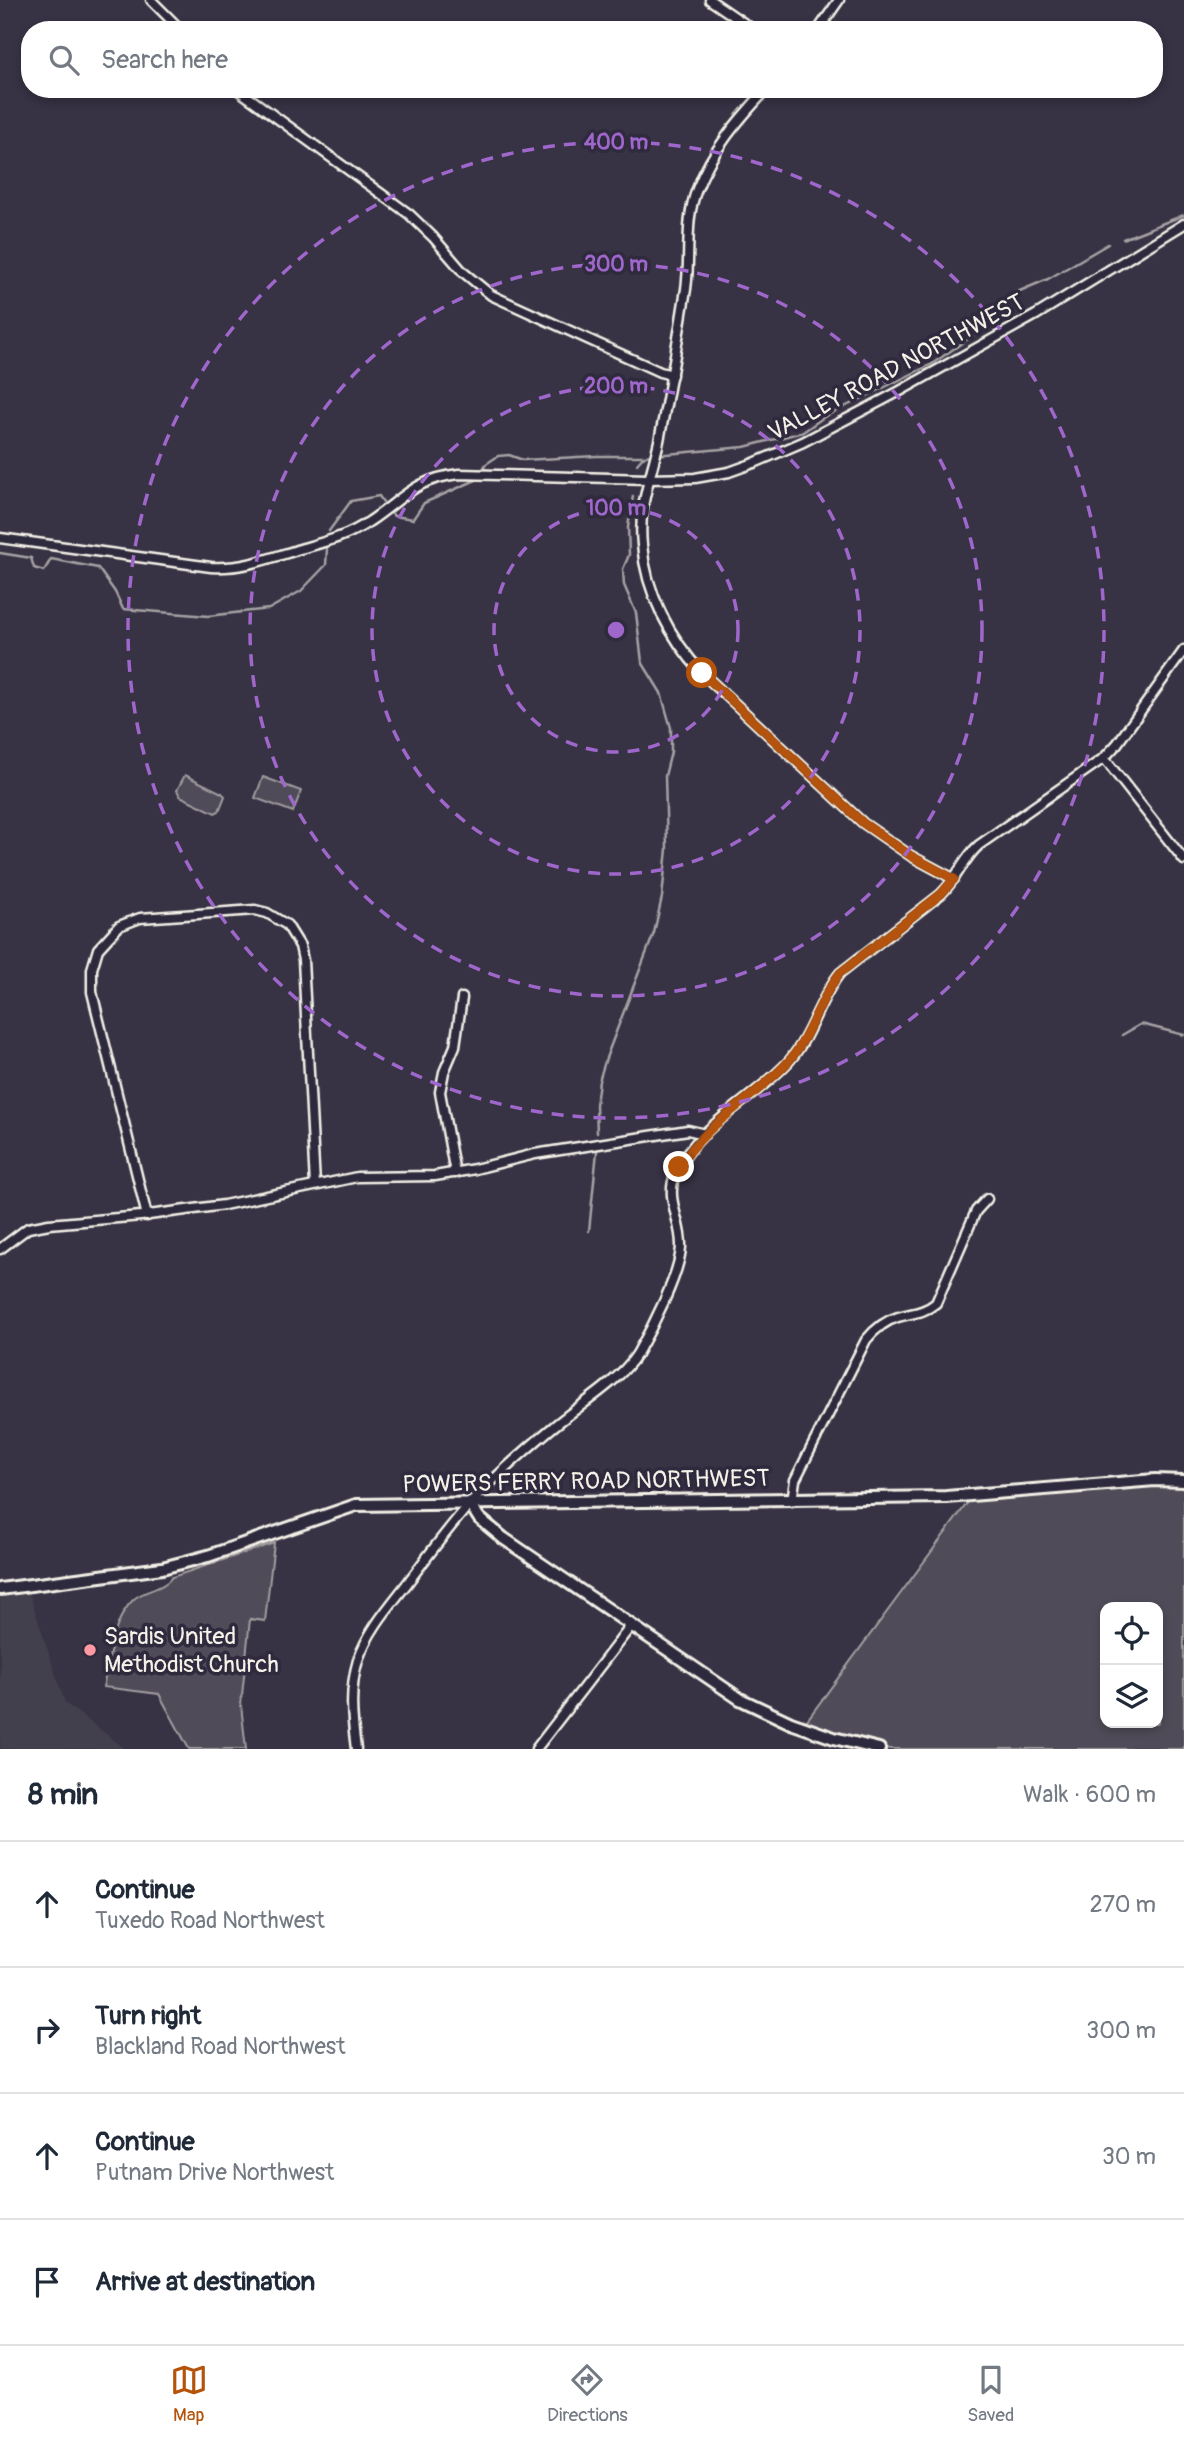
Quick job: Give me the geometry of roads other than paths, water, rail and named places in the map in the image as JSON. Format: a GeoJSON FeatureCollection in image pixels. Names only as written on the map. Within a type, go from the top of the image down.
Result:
{"type":"FeatureCollection","features":[{"type":"Feature","properties":{"kind":"street"},"geometry":{"type":"LineString","coordinates":[[152,0],[172,21]]}},
{"type":"Feature","properties":{"kind":"street"},"geometry":{"type":"LineString","coordinates":[[710,0],[741,21]]}},
{"type":"Feature","properties":{"kind":"street"},"geometry":{"type":"LineString","coordinates":[[824,21],[839,0]]}},
{"type":"Feature","properties":{"kind":"street"},"geometry":{"type":"LineString","coordinates":[[248,98],[409,214],[463,272],[485,291],[671,375]]}},
{"type":"Feature","properties":{"kind":"street"},"geometry":{"type":"LineString","coordinates":[[759,98],[729,132],[697,189],[689,217],[687,285],[659,444],[648,479],[641,525],[645,566],[651,589],[665,621],[686,656],[863,823],[902,850],[954,879]]}},
{"type":"Feature","properties":{"kind":"street","name":"VALLEY ROAD NORTHWEST"},"geometry":{"type":"LineString","coordinates":[[0,538],[211,567],[237,567],[344,536],[371,521],[413,487],[442,476],[459,474],[648,479],[695,478],[729,471],[803,442],[853,417],[1036,314],[1184,224]]}},
{"type":"Feature","properties":{"kind":"street"},"geometry":{"type":"LineString","coordinates":[[356,1749],[352,1691],[364,1645],[380,1618],[470,1504],[540,1438],[619,1375],[636,1354],[680,1260],[681,1237],[671,1197],[674,1178],[681,1164],[705,1134],[790,1059],[804,1038],[828,989],[840,973],[941,894],[979,845],[1104,758],[1117,744],[1184,650]]}},
{"type":"Feature","properties":{"kind":"street"},"geometry":{"type":"LineString","coordinates":[[1104,758],[1184,860]]}},
{"type":"Feature","properties":{"kind":"street"},"geometry":{"type":"LineString","coordinates":[[147,1216],[91,980],[94,958],[104,940],[119,926],[140,918],[255,911],[277,918],[295,934],[303,960],[315,1185]]}},
{"type":"Feature","properties":{"kind":"street"},"geometry":{"type":"LineString","coordinates":[[455,1173],[440,1091],[444,1072],[455,1046],[462,998]]}},
{"type":"Feature","properties":{"kind":"street"},"geometry":{"type":"LineString","coordinates":[[0,1249],[28,1228],[49,1224],[224,1206],[357,1177],[418,1178],[455,1173],[535,1154],[675,1132],[697,1130],[705,1134]]}},
{"type":"Feature","properties":{"kind":"street"},"geometry":{"type":"LineString","coordinates":[[792,1501],[796,1480],[866,1340],[886,1321],[922,1312],[936,1303],[976,1211],[987,1199]]}},
{"type":"Feature","properties":{"kind":"street","name":"POWERS FERRY ROAD NORTHWEST"},"geometry":{"type":"LineString","coordinates":[[0,1589],[162,1568],[208,1556],[356,1505],[946,1497],[1155,1480],[1184,1481]]}},
{"type":"Feature","properties":{"kind":"street"},"geometry":{"type":"LineString","coordinates":[[470,1504],[479,1518],[503,1538],[719,1687],[758,1709],[834,1738],[879,1749]]}},
{"type":"Feature","properties":{"kind":"street"},"geometry":{"type":"LineString","coordinates":[[536,1749],[631,1626]]}},
{"type":"Feature","properties":{"kind":"waterway"},"geometry":{"type":"LineString","coordinates":[[1123,239],[1184,215]]}},
{"type":"Feature","properties":{"kind":"waterway"},"geometry":{"type":"LineString","coordinates":[[483,469],[498,456],[509,455],[523,460],[644,456],[744,447],[803,432],[824,417],[932,364],[982,329],[1015,293],[1048,279],[1108,244]]}},
{"type":"Feature","properties":{"kind":"waterway"},"geometry":{"type":"LineString","coordinates":[[637,464],[644,456]]}},
{"type":"Feature","properties":{"kind":"waterway"},"geometry":{"type":"LineString","coordinates":[[391,513],[394,516],[413,519],[424,503],[476,480]]}},
{"type":"Feature","properties":{"kind":"waterway"},"geometry":{"type":"LineString","coordinates":[[329,531],[351,501],[379,496],[383,502]]}},
{"type":"Feature","properties":{"kind":"waterway"},"geometry":{"type":"LineString","coordinates":[[597,1133],[599,1081],[654,933],[662,897],[667,849],[665,776],[671,752],[671,728],[661,693],[642,662],[636,613],[624,585],[623,569],[629,555],[628,527],[633,496]]}},
{"type":"Feature","properties":{"kind":"waterway"},"geometry":{"type":"LineString","coordinates":[[0,553],[31,558],[34,568],[44,571],[51,559],[98,568],[123,609],[208,616],[269,609],[301,591],[326,565],[327,548]]}},
{"type":"Feature","properties":{"kind":"waterway"},"geometry":{"type":"LineString","coordinates":[[1122,1035],[1141,1024],[1184,1035]]}},
{"type":"Feature","properties":{"kind":"waterway"},"geometry":{"type":"LineString","coordinates":[[589,1231],[597,1151]]}},
{"type":"Feature","properties":{"kind":"place","name":"Sardis United Methodist Church"},"geometry":{"type":"Point","coordinates":[90,1650]}}]}
